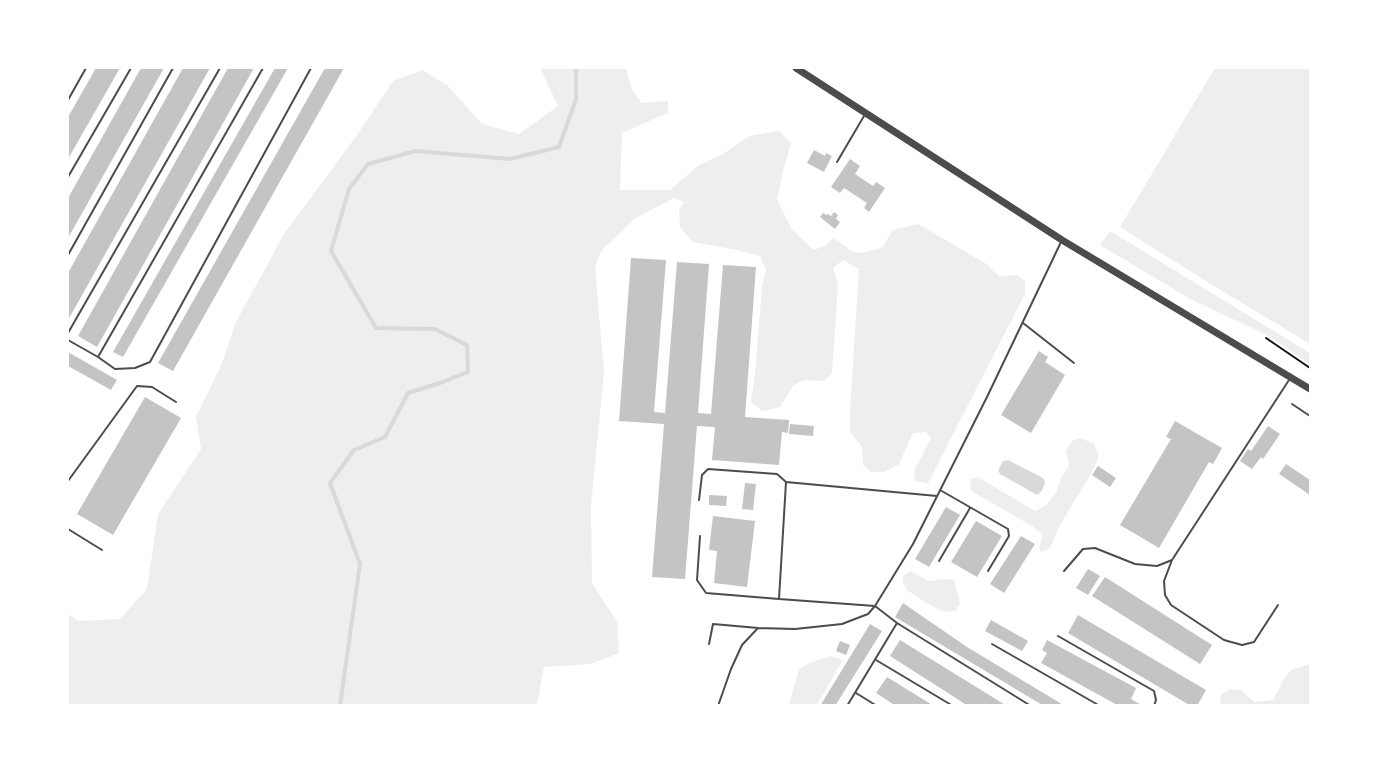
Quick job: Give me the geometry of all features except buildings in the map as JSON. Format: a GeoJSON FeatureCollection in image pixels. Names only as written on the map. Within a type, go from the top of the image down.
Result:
{"type":"FeatureCollection","features":[{"type":"Feature","properties":{"kind":"street"},"geometry":{"type":"LineString","coordinates":[[796,68],[1062,240],[1311,389]]}},
{"type":"Feature","properties":{"kind":"lane"},"geometry":{"type":"LineString","coordinates":[[68,100],[86,68]]}},
{"type":"Feature","properties":{"kind":"lane"},"geometry":{"type":"LineString","coordinates":[[68,177],[131,68]]}},
{"type":"Feature","properties":{"kind":"lane"},"geometry":{"type":"LineString","coordinates":[[68,255],[173,68]]}},
{"type":"Feature","properties":{"kind":"lane"},"geometry":{"type":"LineString","coordinates":[[68,333],[219,68]]}},
{"type":"Feature","properties":{"kind":"lane"},"geometry":{"type":"LineString","coordinates":[[98,357],[263,68]]}},
{"type":"Feature","properties":{"kind":"lane"},"geometry":{"type":"LineString","coordinates":[[68,340],[115,369],[135,368],[150,362],[311,68]]}},
{"type":"Feature","properties":{"kind":"lane"},"geometry":{"type":"LineString","coordinates":[[837,162],[866,113]]}},
{"type":"Feature","properties":{"kind":"lane"},"geometry":{"type":"LineString","coordinates":[[709,644],[713,624],[795,629],[842,624],[868,614],[875,606],[913,544],[1062,240]]}},
{"type":"Feature","properties":{"kind":"lane"},"geometry":{"type":"LineString","coordinates":[[1023,323],[1074,363]]}},
{"type":"Feature","properties":{"kind":"lane"},"geometry":{"type":"LineString","coordinates":[[1278,605],[1254,642],[1242,645],[1224,640],[1171,605],[1165,595],[1164,581],[1172,560],[1291,377]]}},
{"type":"Feature","properties":{"kind":"lane"},"geometry":{"type":"LineString","coordinates":[[68,481],[137,386],[152,387],[176,402]]}},
{"type":"Feature","properties":{"kind":"lane"},"geometry":{"type":"LineString","coordinates":[[1292,404],[1311,416]]}},
{"type":"Feature","properties":{"kind":"lane"},"geometry":{"type":"LineString","coordinates":[[699,500],[702,475],[708,469],[777,474],[786,482],[937,496]]}},
{"type":"Feature","properties":{"kind":"lane"},"geometry":{"type":"LineString","coordinates":[[779,599],[786,482]]}},
{"type":"Feature","properties":{"kind":"lane"},"geometry":{"type":"LineString","coordinates":[[940,490],[1008,529],[1010,536],[988,571]]}},
{"type":"Feature","properties":{"kind":"lane"},"geometry":{"type":"LineString","coordinates":[[939,561],[970,508]]}},
{"type":"Feature","properties":{"kind":"lane"},"geometry":{"type":"LineString","coordinates":[[68,529],[102,550]]}},
{"type":"Feature","properties":{"kind":"lane"},"geometry":{"type":"LineString","coordinates":[[700,536],[697,580],[706,593],[875,606],[1031,705]]}},
{"type":"Feature","properties":{"kind":"lane"},"geometry":{"type":"LineString","coordinates":[[1064,571],[1083,549],[1095,548],[1135,564],[1156,566],[1172,560]]}},
{"type":"Feature","properties":{"kind":"lane"},"geometry":{"type":"LineString","coordinates":[[847,705],[897,622]]}},
{"type":"Feature","properties":{"kind":"lane"},"geometry":{"type":"LineString","coordinates":[[718,705],[742,645],[758,628]]}},
{"type":"Feature","properties":{"kind":"lane"},"geometry":{"type":"LineString","coordinates":[[1058,636],[1154,692],[1156,700],[1154,705]]}},
{"type":"Feature","properties":{"kind":"lane"},"geometry":{"type":"LineString","coordinates":[[992,644],[1100,705]]}},
{"type":"Feature","properties":{"kind":"lane"},"geometry":{"type":"LineString","coordinates":[[876,660],[953,705]]}},
{"type":"Feature","properties":{"kind":"lane"},"geometry":{"type":"LineString","coordinates":[[855,693],[877,705]]}},
{"type":"Feature","properties":{"kind":"path"},"geometry":{"type":"LineString","coordinates":[[1266,338],[1311,368]]}},
{"type":"Feature","properties":{"kind":"shaded area"},"geometry":{"type":"Polygon","coordinates":[[[540,68],[626,68],[632,90],[642,103],[668,101],[668,113],[622,133],[620,190],[670,190],[699,165],[723,154],[749,136],[779,131],[791,143],[777,199],[792,230],[814,250],[826,245],[834,238],[851,251],[861,253],[882,248],[893,230],[918,224],[985,263],[999,276],[1018,275],[1025,281],[1025,294],[928,483],[915,481],[914,471],[931,438],[926,432],[913,433],[899,464],[884,472],[871,472],[863,465],[862,447],[850,432],[859,269],[843,260],[833,268],[838,284],[832,374],[824,381],[803,380],[793,386],[780,407],[762,411],[751,402],[762,287],[766,270],[760,256],[693,242],[680,227],[679,210],[684,202],[674,198],[634,219],[601,251],[595,267],[604,372],[591,505],[592,583],[617,622],[619,653],[591,664],[544,667],[537,705],[68,705],[68,614],[78,621],[120,619],[147,589],[158,514],[201,449],[196,417],[222,363],[236,322],[284,234],[357,135],[393,81],[422,70],[447,85],[482,124],[519,134],[558,106],[540,68]]]}},
{"type":"Feature","properties":{"kind":"shaded area"},"geometry":{"type":"Polygon","coordinates":[[[1215,68],[1310,68],[1310,344],[1120,227],[1215,68]]]}},
{"type":"Feature","properties":{"kind":"shaded area"},"geometry":{"type":"Polygon","coordinates":[[[1110,231],[1310,353],[1310,364],[1265,334],[1192,300],[1100,245],[1110,231]]]}},
{"type":"Feature","properties":{"kind":"shaded area"},"geometry":{"type":"Polygon","coordinates":[[[1081,438],[1094,444],[1099,456],[1059,527],[1050,548],[1041,552],[1039,547],[1043,535],[1032,526],[971,491],[970,479],[978,477],[1035,511],[1045,506],[1056,493],[1061,478],[1069,466],[1066,451],[1072,441],[1081,438]]]}},
{"type":"Feature","properties":{"kind":"shaded area"},"geometry":{"type":"Polygon","coordinates":[[[1008,460],[1043,478],[1045,482],[1042,491],[1037,495],[1000,474],[998,470],[1003,461],[1008,460]]]}},
{"type":"Feature","properties":{"kind":"shaded area"},"geometry":{"type":"Polygon","coordinates":[[[910,571],[929,581],[954,580],[960,603],[956,611],[945,612],[907,591],[903,583],[903,576],[910,571]]]}},
{"type":"Feature","properties":{"kind":"shaded area"},"geometry":{"type":"Polygon","coordinates":[[[831,656],[843,660],[817,705],[789,705],[799,669],[831,656]]]}},
{"type":"Feature","properties":{"kind":"shaded area"},"geometry":{"type":"Polygon","coordinates":[[[1310,664],[1310,705],[1220,706],[1221,694],[1230,689],[1241,690],[1254,702],[1273,700],[1291,670],[1310,664]]]}},
{"type":"Feature","properties":{"kind":"waterway"},"geometry":{"type":"LineString","coordinates":[[340,706],[360,564],[330,483],[354,450],[385,437],[408,393],[468,372],[467,345],[435,329],[376,328],[331,251],[349,189],[368,164],[415,151],[510,159],[559,147],[576,99],[576,68]]}}]}
